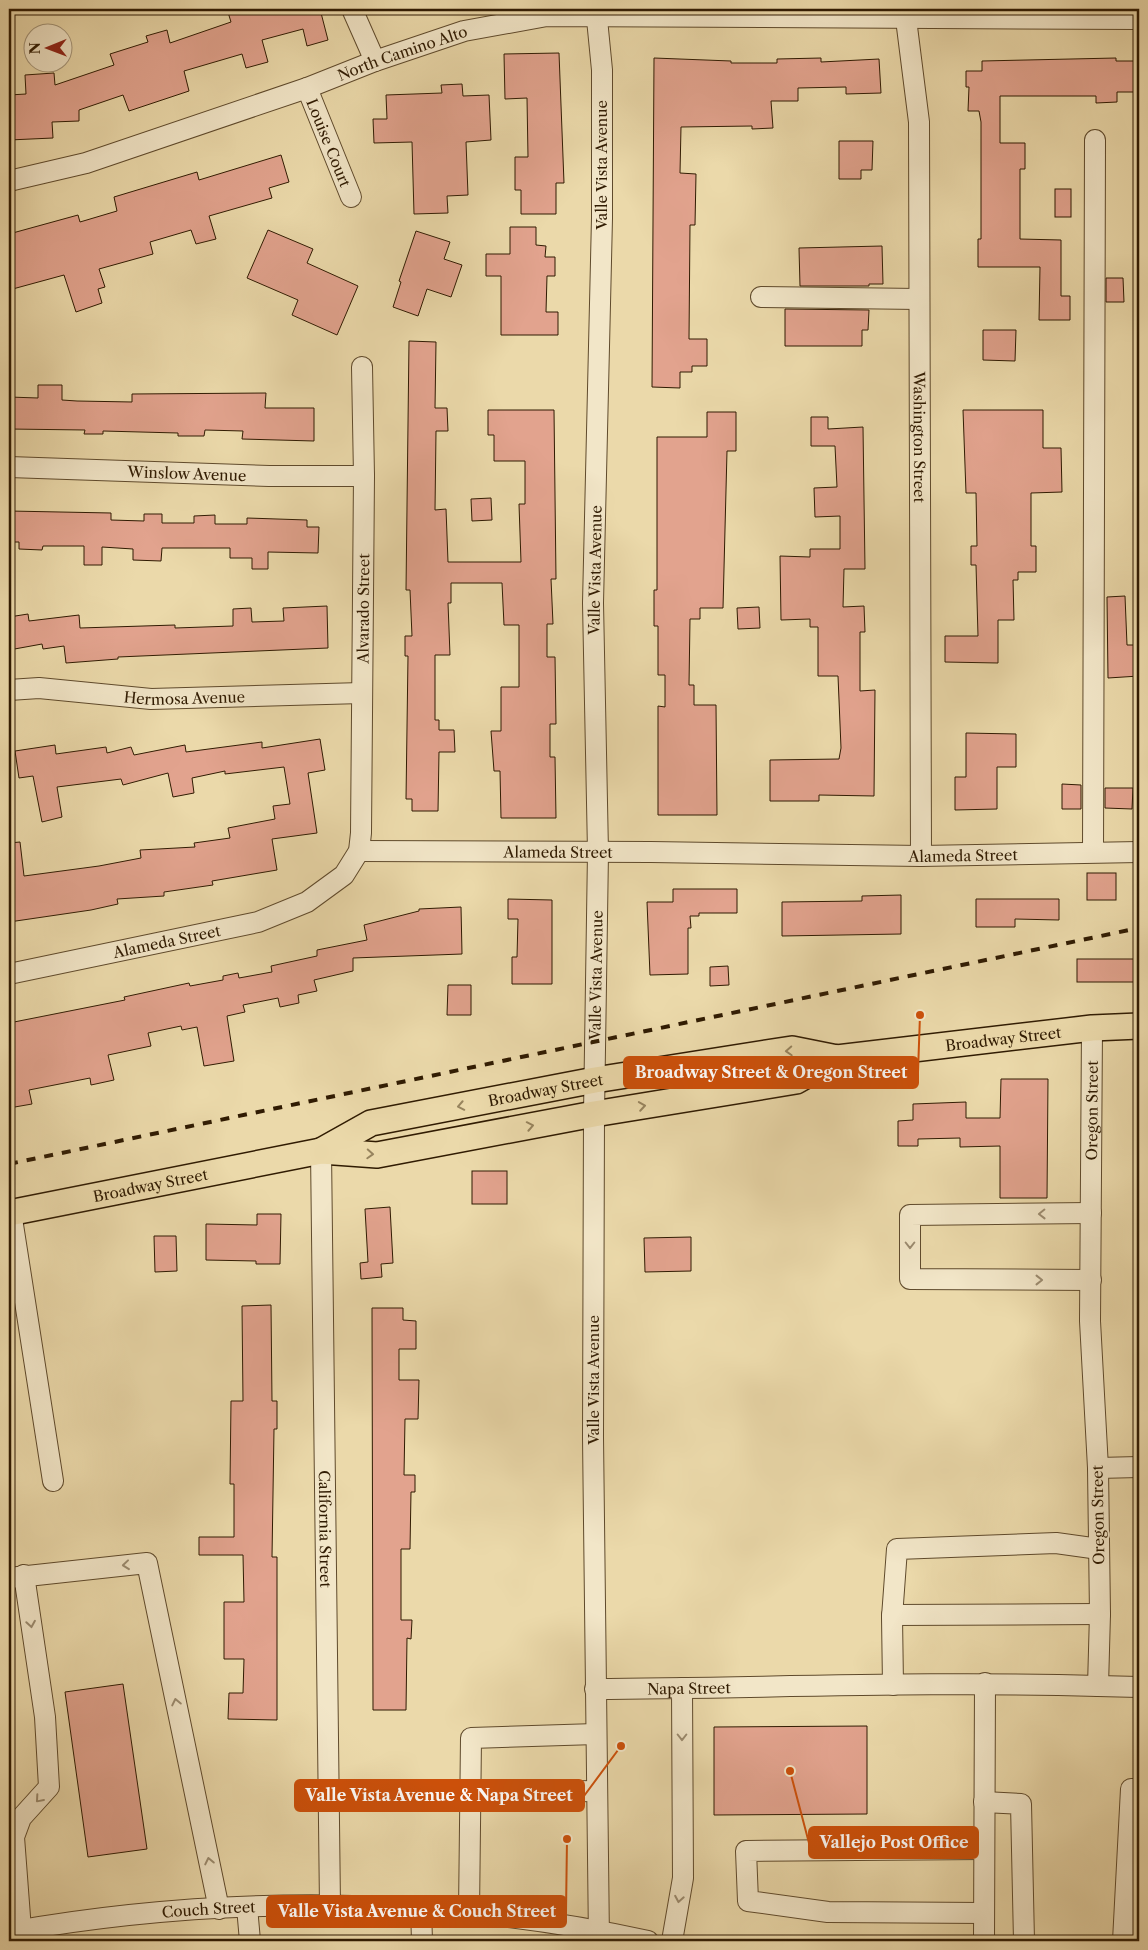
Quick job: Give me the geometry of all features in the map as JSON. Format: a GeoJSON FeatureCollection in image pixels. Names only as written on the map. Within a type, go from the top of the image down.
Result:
{"type":"FeatureCollection","features":[{"type":"Feature","properties":{"kind":"main road","name":"Broadway Street"},"geometry":{"type":"LineString","coordinates":[[321,1151],[371,1123],[595,1080],[792,1049],[837,1058],[1092,1028],[1139,1026]]}},
{"type":"Feature","properties":{"kind":"main road","name":"Broadway Street"},"geometry":{"type":"LineString","coordinates":[[10,1213],[321,1151],[377,1155],[594,1114],[796,1081],[837,1058]]}},
{"type":"Feature","properties":{"kind":"street"},"geometry":{"type":"LineString","coordinates":[[352,9],[375,61]]}},
{"type":"Feature","properties":{"kind":"street","name":"North Camino Alto"},"geometry":{"type":"LineString","coordinates":[[9,181],[86,163],[307,88],[375,61],[464,31],[547,16],[596,12],[877,12],[906,19],[998,14],[1139,19]]}},
{"type":"Feature","properties":{"kind":"street","name":"Valle Vista Avenue"},"geometry":{"type":"LineString","coordinates":[[596,12],[602,70],[602,218],[593,603],[598,852],[594,1114],[598,1936]]}},
{"type":"Feature","properties":{"kind":"street","name":"Washington Street"},"geometry":{"type":"LineString","coordinates":[[906,19],[918,122],[921,856]]}},
{"type":"Feature","properties":{"kind":"street","name":"Louise Court"},"geometry":{"type":"LineString","coordinates":[[307,88],[351,197]]}},
{"type":"Feature","properties":{"kind":"street"},"geometry":{"type":"LineString","coordinates":[[1094,852],[1095,140]]}},
{"type":"Feature","properties":{"kind":"street"},"geometry":{"type":"LineString","coordinates":[[761,298],[919,299]]}},
{"type":"Feature","properties":{"kind":"street","name":"Alvarado Street"},"geometry":{"type":"LineString","coordinates":[[359,851],[362,833],[364,476],[362,367]]}},
{"type":"Feature","properties":{"kind":"street","name":"Winslow Avenue"},"geometry":{"type":"LineString","coordinates":[[9,467],[269,476],[364,476]]}},
{"type":"Feature","properties":{"kind":"street","name":"Hermosa Avenue"},"geometry":{"type":"LineString","coordinates":[[9,690],[39,688],[151,699],[362,693]]}},
{"type":"Feature","properties":{"kind":"street","name":"Alameda Street"},"geometry":{"type":"LineString","coordinates":[[9,974],[258,922],[307,902],[337,881],[344,875],[359,851],[921,856],[1139,852]]}},
{"type":"Feature","properties":{"kind":"street","name":"Oregon Street"},"geometry":{"type":"LineString","coordinates":[[1092,1028],[1090,1322],[1098,1468],[1100,1614],[1098,1686]]}},
{"type":"Feature","properties":{"kind":"street","name":"California Street"},"geometry":{"type":"LineString","coordinates":[[321,1151],[330,1906]]}},
{"type":"Feature","properties":{"kind":"street"},"geometry":{"type":"LineString","coordinates":[[10,1213],[53,1481]]}},
{"type":"Feature","properties":{"kind":"street"},"geometry":{"type":"LineString","coordinates":[[1091,1213],[910,1215],[910,1279],[1091,1280]]}},
{"type":"Feature","properties":{"kind":"street"},"geometry":{"type":"LineString","coordinates":[[1098,1468],[1139,1467]]}},
{"type":"Feature","properties":{"kind":"street"},"geometry":{"type":"LineString","coordinates":[[1099,1549],[1056,1543],[897,1549],[892,1615],[893,1685],[985,1683],[1139,1687]]}},
{"type":"Feature","properties":{"kind":"street"},"geometry":{"type":"LineString","coordinates":[[15,1931],[12,1833],[21,1818],[49,1786],[45,1717],[16,1576],[147,1563],[219,1909]]}},
{"type":"Feature","properties":{"kind":"street"},"geometry":{"type":"LineString","coordinates":[[892,1615],[1100,1614]]}},
{"type":"Feature","properties":{"kind":"street"},"geometry":{"type":"LineString","coordinates":[[984,1941],[985,1683]]}},
{"type":"Feature","properties":{"kind":"street","name":"Napa Street"},"geometry":{"type":"LineString","coordinates":[[596,1689],[782,1688],[893,1685]]}},
{"type":"Feature","properties":{"kind":"street"},"geometry":{"type":"LineString","coordinates":[[672,1941],[683,1878],[682,1688]]}},
{"type":"Feature","properties":{"kind":"street"},"geometry":{"type":"LineString","coordinates":[[469,1913],[471,1738],[596,1734]]}},
{"type":"Feature","properties":{"kind":"street"},"geometry":{"type":"LineString","coordinates":[[1123,1941],[1131,1789],[1139,1789]]}},
{"type":"Feature","properties":{"kind":"street"},"geometry":{"type":"LineString","coordinates":[[329,1795],[596,1791]]}},
{"type":"Feature","properties":{"kind":"street"},"geometry":{"type":"LineString","coordinates":[[984,1802],[1022,1804],[1024,1941]]}},
{"type":"Feature","properties":{"kind":"street"},"geometry":{"type":"LineString","coordinates":[[984,1849],[746,1851],[748,1901],[828,1912],[984,1913]]}},
{"type":"Feature","properties":{"kind":"street","name":"Couch Street"},"geometry":{"type":"LineString","coordinates":[[15,1931],[97,1918],[219,1909],[330,1906],[421,1908],[469,1913],[598,1936],[648,1941]]}},
{"type":"Feature","properties":{"kind":"street"},"geometry":{"type":"LineString","coordinates":[[247,1908],[250,1941]]}},
{"type":"Feature","properties":{"kind":"street"},"geometry":{"type":"LineString","coordinates":[[421,1908],[422,1941]]}},
{"type":"Feature","properties":{"kind":"building"},"geometry":{"type":"Polygon","coordinates":[[[227,9],[320,9],[328,40],[307,46],[303,29],[262,40],[268,62],[246,68],[242,54],[184,71],[189,91],[129,111],[123,95],[79,110],[79,121],[52,122],[53,138],[9,140],[9,95],[26,94],[25,75],[54,73],[55,85],[114,65],[110,54],[148,42],[146,36],[167,30],[170,43],[231,22],[227,9]]]}},
{"type":"Feature","properties":{"kind":"building"},"geometry":{"type":"Polygon","coordinates":[[[559,53],[564,183],[556,183],[556,214],[521,214],[521,190],[515,190],[515,157],[528,157],[527,98],[505,99],[504,54],[559,53]]]}},
{"type":"Feature","properties":{"kind":"building"},"geometry":{"type":"Polygon","coordinates":[[[654,58],[731,61],[731,63],[777,63],[777,59],[821,58],[821,62],[879,59],[881,93],[846,94],[846,87],[798,88],[798,101],[771,101],[773,128],[752,129],[752,126],[681,127],[680,173],[696,174],[695,225],[690,225],[689,339],[707,339],[707,366],[692,366],[692,372],[680,372],[680,388],[652,387],[654,58]]]}},
{"type":"Feature","properties":{"kind":"building"},"geometry":{"type":"Polygon","coordinates":[[[1116,58],[1116,61],[1139,61],[1139,92],[1117,92],[1117,102],[1096,103],[1096,96],[1000,96],[1000,143],[1025,143],[1025,169],[1020,169],[1020,239],[1061,240],[1061,296],[1070,296],[1070,320],[1039,320],[1040,267],[978,267],[978,239],[981,239],[981,122],[979,111],[968,111],[969,87],[966,87],[966,71],[982,71],[982,61],[1116,58]]]}},
{"type":"Feature","properties":{"kind":"building"},"geometry":{"type":"Polygon","coordinates":[[[462,84],[463,96],[489,95],[491,140],[466,142],[468,195],[447,196],[448,213],[414,214],[412,142],[374,143],[373,119],[387,119],[386,95],[442,93],[441,85],[462,84]]]}},
{"type":"Feature","properties":{"kind":"building"},"geometry":{"type":"Polygon","coordinates":[[[839,141],[873,141],[872,170],[861,170],[861,179],[839,179],[839,141]]]}},
{"type":"Feature","properties":{"kind":"building"},"geometry":{"type":"Polygon","coordinates":[[[281,155],[289,182],[269,188],[272,198],[209,216],[216,239],[196,244],[191,230],[150,242],[153,254],[99,269],[105,287],[98,289],[102,303],[76,312],[64,275],[9,290],[9,234],[78,215],[80,222],[117,211],[114,197],[197,172],[199,180],[281,155]]]}},
{"type":"Feature","properties":{"kind":"building"},"geometry":{"type":"Polygon","coordinates":[[[1055,189],[1071,189],[1071,217],[1055,217],[1055,189]]]}},
{"type":"Feature","properties":{"kind":"building"},"geometry":{"type":"Polygon","coordinates":[[[510,227],[536,227],[536,245],[546,246],[545,257],[555,257],[555,276],[547,276],[546,312],[558,312],[558,335],[501,335],[501,276],[486,276],[486,254],[510,254],[510,227]]]}},
{"type":"Feature","properties":{"kind":"building"},"geometry":{"type":"Polygon","coordinates":[[[268,230],[313,249],[307,263],[358,286],[337,335],[292,315],[298,300],[247,278],[268,230]]]}},
{"type":"Feature","properties":{"kind":"building"},"geometry":{"type":"Polygon","coordinates":[[[416,231],[450,242],[444,259],[462,265],[451,297],[427,289],[418,316],[393,307],[401,282],[399,281],[416,231]]]}},
{"type":"Feature","properties":{"kind":"building"},"geometry":{"type":"Polygon","coordinates":[[[882,246],[883,284],[869,284],[869,286],[800,286],[799,248],[882,246]]]}},
{"type":"Feature","properties":{"kind":"building"},"geometry":{"type":"Polygon","coordinates":[[[1106,278],[1123,278],[1124,302],[1106,302],[1106,278]]]}},
{"type":"Feature","properties":{"kind":"building"},"geometry":{"type":"Polygon","coordinates":[[[785,309],[869,310],[868,330],[862,330],[862,346],[785,346],[785,309]]]}},
{"type":"Feature","properties":{"kind":"building"},"geometry":{"type":"Polygon","coordinates":[[[983,330],[1016,330],[1015,361],[983,360],[983,330]]]}},
{"type":"Feature","properties":{"kind":"building"},"geometry":{"type":"Polygon","coordinates":[[[409,341],[436,342],[435,408],[447,408],[448,431],[436,431],[435,510],[446,509],[448,562],[521,562],[519,504],[525,504],[525,461],[494,461],[494,435],[488,435],[488,410],[554,410],[556,579],[551,579],[553,624],[547,624],[547,657],[555,657],[556,724],[550,724],[550,757],[555,757],[556,818],[501,818],[500,771],[494,771],[491,731],[501,731],[501,687],[519,687],[519,625],[504,625],[502,583],[451,583],[451,603],[448,603],[450,655],[435,655],[435,720],[439,720],[439,730],[454,730],[455,752],[439,752],[438,811],[412,811],[412,799],[406,799],[408,656],[405,656],[405,636],[412,636],[410,590],[406,590],[409,341]]]}},
{"type":"Feature","properties":{"kind":"building"},"geometry":{"type":"Polygon","coordinates":[[[38,385],[62,385],[62,400],[77,401],[132,402],[132,394],[266,393],[265,408],[314,408],[314,441],[242,439],[243,431],[205,430],[204,436],[178,436],[178,433],[103,431],[103,434],[84,434],[85,430],[9,429],[9,397],[38,398],[38,385]]]}},
{"type":"Feature","properties":{"kind":"building"},"geometry":{"type":"Polygon","coordinates":[[[963,410],[1043,410],[1043,448],[1061,448],[1062,492],[1031,493],[1031,546],[1036,546],[1036,572],[1018,572],[1018,580],[1013,580],[1014,620],[998,620],[998,663],[945,662],[945,636],[978,636],[976,565],[971,565],[971,546],[977,546],[976,493],[966,493],[963,410]]]}},
{"type":"Feature","properties":{"kind":"building"},"geometry":{"type":"Polygon","coordinates":[[[707,412],[736,412],[736,451],[727,451],[723,608],[700,608],[700,619],[690,619],[689,685],[694,685],[694,705],[716,705],[717,815],[658,815],[658,706],[665,707],[665,675],[658,675],[658,626],[654,626],[654,590],[657,590],[657,437],[707,437],[707,412]]]}},
{"type":"Feature","properties":{"kind":"building"},"geometry":{"type":"Polygon","coordinates":[[[811,417],[828,417],[828,429],[863,427],[865,569],[844,569],[843,607],[864,606],[865,632],[860,632],[860,691],[875,690],[874,796],[819,795],[819,801],[770,801],[770,760],[839,759],[841,748],[838,676],[818,676],[818,627],[810,627],[810,619],[781,620],[780,556],[810,557],[810,549],[840,549],[840,516],[815,517],[814,488],[837,487],[835,446],[811,446],[811,417]]]}},
{"type":"Feature","properties":{"kind":"building"},"geometry":{"type":"Polygon","coordinates":[[[491,498],[492,520],[472,521],[471,499],[491,498]]]}},
{"type":"Feature","properties":{"kind":"building"},"geometry":{"type":"Polygon","coordinates":[[[9,511],[111,513],[111,520],[144,521],[144,514],[162,514],[162,523],[194,523],[194,516],[215,515],[215,524],[247,524],[247,518],[307,520],[307,527],[319,527],[318,553],[268,552],[268,569],[252,569],[252,558],[230,558],[230,548],[162,548],[161,561],[133,560],[133,549],[102,547],[102,565],[84,565],[84,546],[43,546],[42,550],[19,549],[19,542],[9,542],[9,511]]]}},
{"type":"Feature","properties":{"kind":"building"},"geometry":{"type":"Polygon","coordinates":[[[1125,596],[1127,645],[1139,645],[1139,676],[1108,678],[1107,597],[1125,596]]]}},
{"type":"Feature","properties":{"kind":"building"},"geometry":{"type":"Polygon","coordinates":[[[327,606],[328,648],[118,657],[118,659],[66,663],[64,646],[43,649],[42,644],[9,650],[9,617],[28,614],[29,621],[79,615],[80,628],[175,625],[175,628],[233,626],[233,609],[251,608],[252,622],[284,621],[283,608],[327,606]]]}},
{"type":"Feature","properties":{"kind":"building"},"geometry":{"type":"Polygon","coordinates":[[[759,607],[760,628],[738,629],[737,608],[759,607]]]}},
{"type":"Feature","properties":{"kind":"building"},"geometry":{"type":"Polygon","coordinates":[[[966,733],[1016,734],[1016,767],[997,767],[997,809],[955,810],[955,777],[966,777],[966,733]]]}},
{"type":"Feature","properties":{"kind":"building"},"geometry":{"type":"Polygon","coordinates":[[[320,739],[325,770],[308,773],[317,833],[272,839],[277,870],[212,881],[213,885],[164,892],[164,896],[117,899],[118,904],[91,910],[9,922],[9,843],[20,842],[24,876],[99,866],[141,858],[140,850],[195,847],[194,843],[230,838],[228,828],[275,819],[273,806],[290,804],[284,767],[225,774],[225,771],[192,778],[194,793],[173,797],[168,773],[123,785],[121,779],[57,787],[62,817],[42,822],[33,776],[19,778],[15,751],[55,745],[56,754],[106,747],[107,753],[131,747],[134,755],[185,745],[186,752],[262,742],[262,748],[320,739]]]}},
{"type":"Feature","properties":{"kind":"building"},"geometry":{"type":"Polygon","coordinates":[[[1062,784],[1081,785],[1081,809],[1062,809],[1062,784]]]}},
{"type":"Feature","properties":{"kind":"building"},"geometry":{"type":"Polygon","coordinates":[[[1105,788],[1133,788],[1132,809],[1105,808],[1105,788]]]}},
{"type":"Feature","properties":{"kind":"building"},"geometry":{"type":"Polygon","coordinates":[[[1087,873],[1116,873],[1116,900],[1087,900],[1087,873]]]}},
{"type":"Feature","properties":{"kind":"building"},"geometry":{"type":"Polygon","coordinates":[[[673,889],[737,889],[737,913],[699,913],[699,916],[690,916],[691,928],[688,928],[688,974],[650,975],[647,902],[673,902],[673,889]]]}},
{"type":"Feature","properties":{"kind":"building"},"geometry":{"type":"Polygon","coordinates":[[[901,895],[901,934],[782,936],[782,902],[862,901],[862,896],[901,895]]]}},
{"type":"Feature","properties":{"kind":"building"},"geometry":{"type":"Polygon","coordinates":[[[508,899],[552,900],[552,984],[512,984],[512,957],[517,957],[518,919],[508,919],[508,899]]]}},
{"type":"Feature","properties":{"kind":"building"},"geometry":{"type":"Polygon","coordinates":[[[976,899],[1059,899],[1059,920],[1015,919],[1015,927],[976,927],[976,899]]]}},
{"type":"Feature","properties":{"kind":"building"},"geometry":{"type":"Polygon","coordinates":[[[461,907],[462,954],[353,958],[353,971],[314,980],[317,991],[298,995],[299,1003],[280,1007],[278,998],[243,1005],[245,1012],[227,1016],[234,1061],[204,1066],[197,1027],[182,1030],[181,1026],[148,1033],[151,1046],[108,1055],[114,1080],[91,1085],[90,1078],[29,1090],[32,1104],[9,1108],[9,1023],[125,1000],[124,997],[189,983],[190,986],[223,980],[223,976],[238,973],[239,978],[272,972],[271,966],[317,956],[317,950],[367,940],[364,925],[419,911],[419,909],[461,907]]]}},
{"type":"Feature","properties":{"kind":"building"},"geometry":{"type":"Polygon","coordinates":[[[1077,959],[1139,959],[1139,982],[1077,982],[1077,959]]]}},
{"type":"Feature","properties":{"kind":"building"},"geometry":{"type":"Polygon","coordinates":[[[728,966],[729,985],[710,986],[710,967],[728,966]]]}},
{"type":"Feature","properties":{"kind":"building"},"geometry":{"type":"Polygon","coordinates":[[[448,985],[471,985],[471,1015],[447,1015],[448,985]]]}},
{"type":"Feature","properties":{"kind":"building"},"geometry":{"type":"Polygon","coordinates":[[[1001,1079],[1048,1079],[1047,1198],[1000,1198],[1000,1146],[960,1147],[960,1138],[918,1139],[918,1146],[898,1146],[898,1121],[913,1120],[913,1104],[966,1102],[966,1118],[1000,1118],[1001,1079]]]}},
{"type":"Feature","properties":{"kind":"building"},"geometry":{"type":"Polygon","coordinates":[[[472,1171],[507,1171],[507,1204],[472,1204],[472,1171]]]}},
{"type":"Feature","properties":{"kind":"building"},"geometry":{"type":"Polygon","coordinates":[[[390,1207],[393,1263],[381,1264],[382,1277],[361,1279],[360,1263],[368,1262],[365,1209],[390,1207]]]}},
{"type":"Feature","properties":{"kind":"building"},"geometry":{"type":"Polygon","coordinates":[[[257,1214],[281,1214],[280,1264],[256,1264],[256,1261],[206,1260],[206,1224],[257,1225],[257,1214]]]}},
{"type":"Feature","properties":{"kind":"building"},"geometry":{"type":"Polygon","coordinates":[[[154,1236],[176,1236],[177,1271],[155,1272],[154,1236]]]}},
{"type":"Feature","properties":{"kind":"building"},"geometry":{"type":"Polygon","coordinates":[[[691,1237],[691,1271],[645,1272],[644,1238],[691,1237]]]}},
{"type":"Feature","properties":{"kind":"building"},"geometry":{"type":"Polygon","coordinates":[[[271,1305],[272,1401],[277,1401],[277,1429],[274,1429],[272,1557],[277,1557],[277,1720],[228,1719],[229,1693],[243,1693],[244,1659],[224,1659],[224,1602],[244,1602],[243,1555],[199,1555],[199,1537],[234,1537],[234,1484],[230,1484],[231,1401],[243,1401],[242,1306],[271,1305]]]}},
{"type":"Feature","properties":{"kind":"building"},"geometry":{"type":"Polygon","coordinates":[[[372,1308],[403,1308],[403,1320],[416,1321],[416,1349],[399,1349],[399,1380],[419,1380],[418,1419],[405,1419],[404,1475],[415,1475],[415,1492],[411,1492],[410,1549],[401,1549],[401,1620],[412,1620],[411,1639],[407,1638],[406,1710],[373,1710],[372,1308]]]}},
{"type":"Feature","properties":{"kind":"building"},"geometry":{"type":"Polygon","coordinates":[[[123,1684],[147,1849],[88,1857],[65,1692],[123,1684]]]}},
{"type":"Feature","properties":{"kind":"building"},"geometry":{"type":"Polygon","coordinates":[[[867,1726],[867,1814],[714,1815],[714,1727],[867,1726]]]}},
{"type":"Feature","properties":{"kind":"railway"},"geometry":{"type":"LineString","coordinates":[[9,1164],[1139,928]]}},
{"type":"Feature","properties":{"kind":"place","name":"Broadway Street & Oregon Street"},"geometry":{"type":"Point","coordinates":[920,1015]}},
{"type":"Feature","properties":{"kind":"place","name":"Valle Vista Avenue & Napa Street"},"geometry":{"type":"Point","coordinates":[621,1746]}},
{"type":"Feature","properties":{"kind":"place","name":"Vallejo Post Office"},"geometry":{"type":"Point","coordinates":[790,1771]}},
{"type":"Feature","properties":{"kind":"place","name":"Valle Vista Avenue & Couch Street"},"geometry":{"type":"Point","coordinates":[567,1839]}}]}
